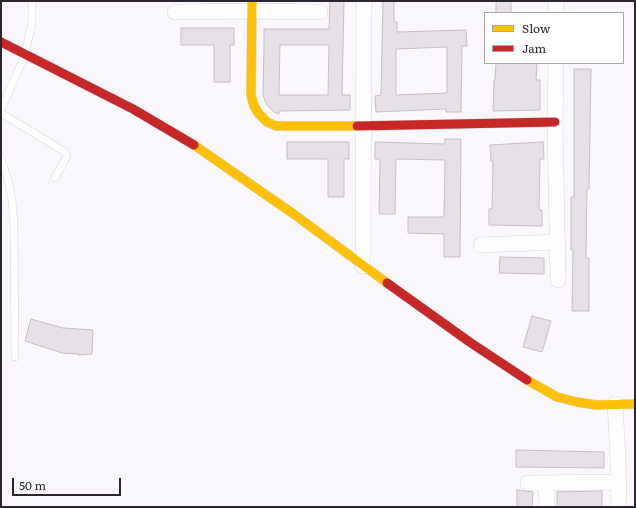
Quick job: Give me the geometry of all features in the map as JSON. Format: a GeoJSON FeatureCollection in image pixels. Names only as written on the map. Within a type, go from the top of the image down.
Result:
{"type":"FeatureCollection","features":[{"type":"Feature","properties":{"kind":"street"},"geometry":{"type":"LineString","coordinates":[[363,266],[364,1]]}},
{"type":"Feature","properties":{"kind":"street"},"geometry":{"type":"LineString","coordinates":[[556,1],[556,12]]}},
{"type":"Feature","properties":{"kind":"street"},"geometry":{"type":"LineString","coordinates":[[252,6],[251,94],[254,106],[259,114],[267,122],[276,126],[363,126],[555,122]]}},
{"type":"Feature","properties":{"kind":"street"},"geometry":{"type":"LineString","coordinates":[[175,12],[252,6],[320,12]]}},
{"type":"Feature","properties":{"kind":"street"},"geometry":{"type":"LineString","coordinates":[[1,42],[133,109],[200,149],[296,215],[363,266],[471,343],[534,385],[557,397],[577,402],[596,405],[635,404]]}},
{"type":"Feature","properties":{"kind":"street"},"geometry":{"type":"LineString","coordinates":[[556,64],[555,122],[558,280]]}},
{"type":"Feature","properties":{"kind":"street"},"geometry":{"type":"LineString","coordinates":[[481,245],[558,242]]}},
{"type":"Feature","properties":{"kind":"street"},"geometry":{"type":"LineString","coordinates":[[615,404],[619,507]]}},
{"type":"Feature","properties":{"kind":"street"},"geometry":{"type":"LineString","coordinates":[[528,483],[619,482]]}},
{"type":"Feature","properties":{"kind":"street"},"geometry":{"type":"LineString","coordinates":[[546,483],[547,507]]}},
{"type":"Feature","properties":{"kind":"lane"},"geometry":{"type":"LineString","coordinates":[[1,109],[25,55],[32,22],[32,1]]}},
{"type":"Feature","properties":{"kind":"lane"},"geometry":{"type":"LineString","coordinates":[[1,113],[65,152],[67,156],[55,178]]}},
{"type":"Feature","properties":{"kind":"lane"},"geometry":{"type":"LineString","coordinates":[[1,160],[8,180],[12,200],[14,225],[15,357]]}},
{"type":"Feature","properties":{"kind":"building"},"geometry":{"type":"Polygon","coordinates":[[[330,1],[344,1],[342,95],[350,95],[350,110],[279,111],[279,114],[274,112],[268,106],[263,95],[264,29],[329,29],[330,1]],[[280,45],[279,95],[328,95],[329,45],[280,45]]]}},
{"type":"Feature","properties":{"kind":"building"},"geometry":{"type":"Polygon","coordinates":[[[383,1],[394,1],[394,22],[397,22],[397,32],[466,30],[467,46],[462,46],[461,112],[446,112],[446,109],[376,112],[375,96],[381,95],[383,1]],[[447,47],[396,49],[396,95],[447,93],[447,47]]]}},
{"type":"Feature","properties":{"kind":"building"},"geometry":{"type":"Polygon","coordinates":[[[496,1],[511,1],[511,12],[496,12],[496,1]]]}},
{"type":"Feature","properties":{"kind":"building"},"geometry":{"type":"Polygon","coordinates":[[[181,28],[234,28],[234,45],[230,45],[230,82],[214,82],[214,45],[181,45],[181,28]]]}},
{"type":"Feature","properties":{"kind":"building"},"geometry":{"type":"Polygon","coordinates":[[[496,64],[537,64],[536,80],[540,80],[540,110],[493,111],[496,64]]]}},
{"type":"Feature","properties":{"kind":"building"},"geometry":{"type":"Polygon","coordinates":[[[574,69],[591,69],[586,258],[589,258],[589,311],[572,311],[573,250],[571,250],[571,197],[574,197],[574,69]]]}},
{"type":"Feature","properties":{"kind":"building"},"geometry":{"type":"Polygon","coordinates":[[[445,139],[461,139],[460,257],[444,257],[444,234],[408,233],[408,217],[444,217],[445,160],[396,159],[395,214],[379,214],[380,159],[375,159],[375,142],[445,144],[445,139]]]}},
{"type":"Feature","properties":{"kind":"building"},"geometry":{"type":"Polygon","coordinates":[[[287,142],[349,142],[349,159],[344,159],[344,197],[328,197],[328,159],[287,159],[287,142]]]}},
{"type":"Feature","properties":{"kind":"building"},"geometry":{"type":"Polygon","coordinates":[[[543,142],[544,159],[540,159],[539,210],[542,210],[542,226],[489,225],[489,209],[492,209],[493,161],[491,161],[490,145],[543,142]]]}},
{"type":"Feature","properties":{"kind":"building"},"geometry":{"type":"Polygon","coordinates":[[[500,257],[544,258],[544,274],[499,273],[500,257]]]}},
{"type":"Feature","properties":{"kind":"building"},"geometry":{"type":"Polygon","coordinates":[[[532,316],[551,321],[542,352],[523,347],[532,316]]]}},
{"type":"Feature","properties":{"kind":"building"},"geometry":{"type":"Polygon","coordinates":[[[31,319],[63,328],[93,330],[92,354],[78,355],[62,353],[25,341],[31,319]]]}},
{"type":"Feature","properties":{"kind":"building"},"geometry":{"type":"Polygon","coordinates":[[[516,450],[604,452],[604,468],[516,467],[516,450]]]}},
{"type":"Feature","properties":{"kind":"building"},"geometry":{"type":"Polygon","coordinates":[[[517,490],[533,492],[532,507],[517,507],[517,490]]]}},
{"type":"Feature","properties":{"kind":"building"},"geometry":{"type":"Polygon","coordinates":[[[602,491],[602,507],[557,507],[557,492],[602,491]]]}},
{"type":"Feature","properties":{"kind":"traffic: slow"},"geometry":{"type":"LineString","coordinates":[[252,1],[251,95],[254,106],[259,114],[267,122],[276,126],[357,126]]}},
{"type":"Feature","properties":{"kind":"traffic: slow"},"geometry":{"type":"LineString","coordinates":[[194,145],[295,215],[387,283]]}},
{"type":"Feature","properties":{"kind":"traffic: slow"},"geometry":{"type":"LineString","coordinates":[[527,380],[557,397],[577,402],[596,405],[635,404]]}},
{"type":"Feature","properties":{"kind":"traffic: jam"},"geometry":{"type":"LineString","coordinates":[[1,42],[133,109],[194,145]]}},
{"type":"Feature","properties":{"kind":"traffic: jam"},"geometry":{"type":"LineString","coordinates":[[357,126],[555,122]]}},
{"type":"Feature","properties":{"kind":"traffic: jam"},"geometry":{"type":"LineString","coordinates":[[387,283],[471,343],[527,380]]}}]}
